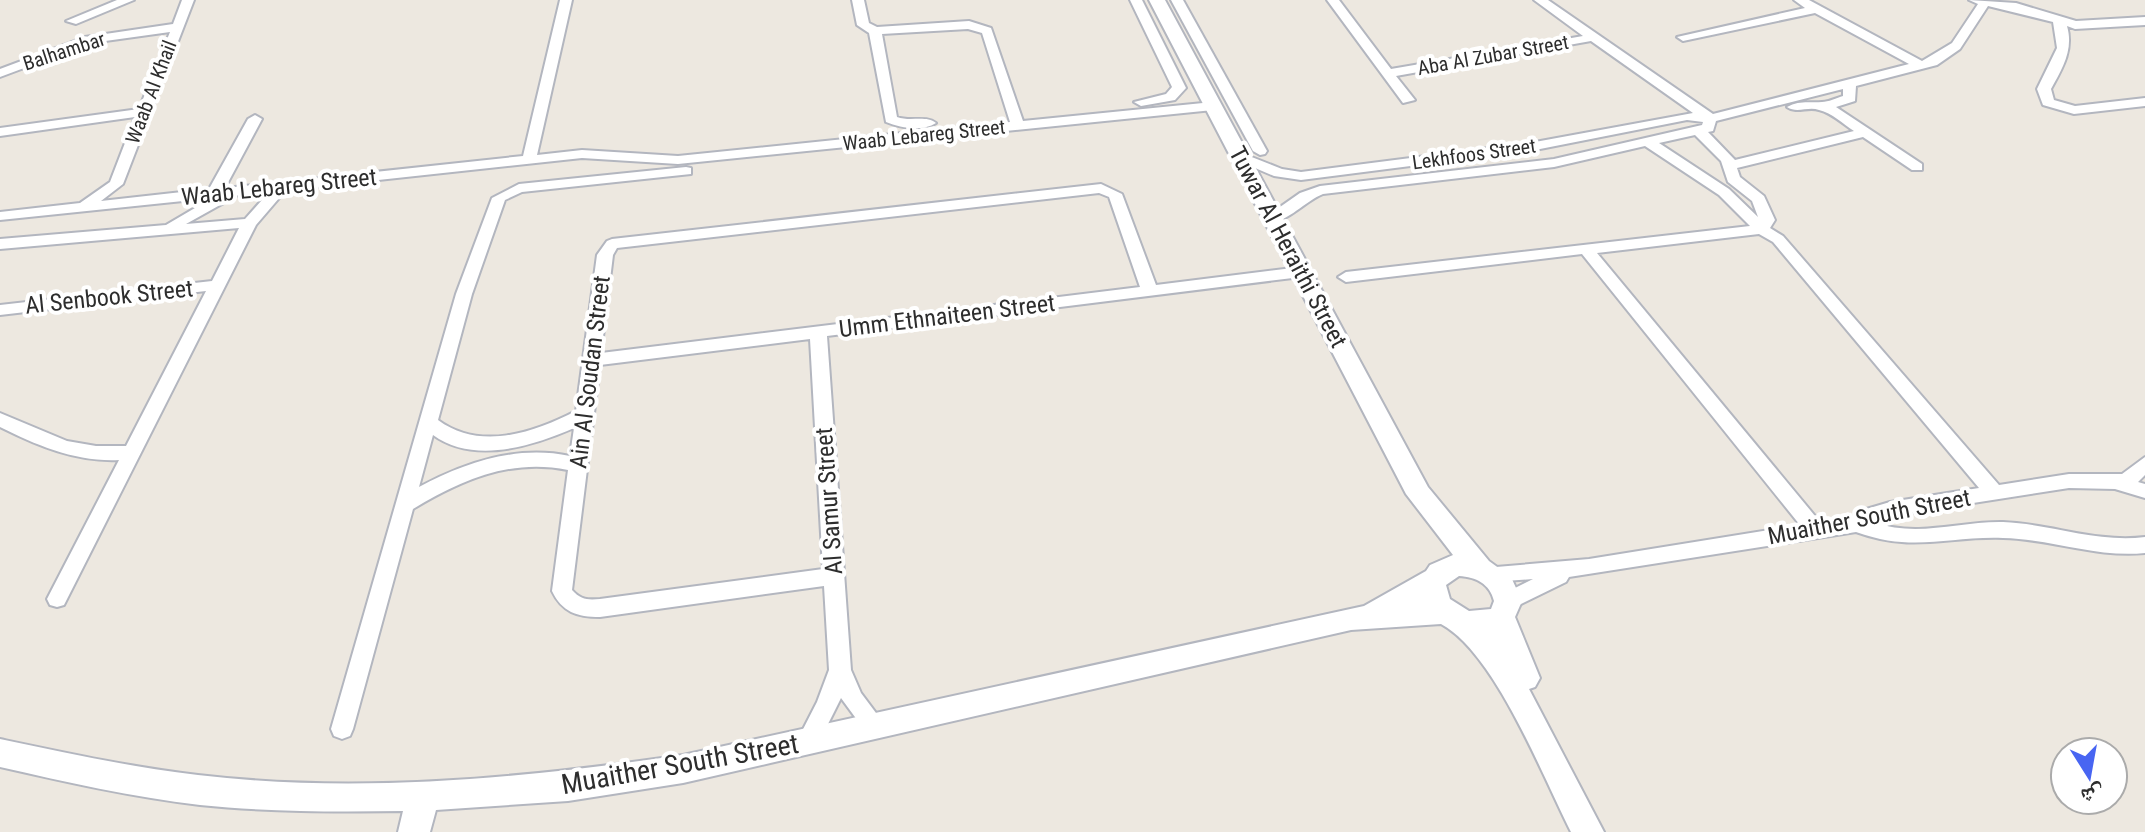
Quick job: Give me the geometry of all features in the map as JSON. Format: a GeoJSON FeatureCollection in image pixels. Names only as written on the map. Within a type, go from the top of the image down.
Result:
{"type":"FeatureCollection","features":[{"type":"Feature","properties":{"kind":"street"},"geometry":{"type":"LineString","coordinates":[[72,21],[128,0]]}},
{"type":"Feature","properties":{"kind":"street","name":"Waab Al Khail"},"geometry":{"type":"LineString","coordinates":[[116,184],[188,0]]}},
{"type":"Feature","properties":{"kind":"street"},"geometry":{"type":"LineString","coordinates":[[529,160],[566,0]]}},
{"type":"Feature","properties":{"kind":"street"},"geometry":{"type":"LineString","coordinates":[[858,0],[862,20],[875,31],[889,113],[896,123],[999,116]]}},
{"type":"Feature","properties":{"kind":"street","name":"Tuwar Al Heraithi Street"},"geometry":{"type":"LineString","coordinates":[[1144,0],[1213,106],[1419,494],[1439,552],[1437,575]]}},
{"type":"Feature","properties":{"kind":"street"},"geometry":{"type":"LineString","coordinates":[[1177,0],[1260,151]]}},
{"type":"Feature","properties":{"kind":"street","name":"Aba Al Zubar Street"},"geometry":{"type":"LineString","coordinates":[[1333,0],[1391,73],[1408,100]]}},
{"type":"Feature","properties":{"kind":"street"},"geometry":{"type":"LineString","coordinates":[[1540,0],[1710,119],[1708,128],[1699,131],[1730,166],[1733,179],[1764,207],[1767,220],[1762,229]]}},
{"type":"Feature","properties":{"kind":"street"},"geometry":{"type":"LineString","coordinates":[[1800,0],[1922,66]]}},
{"type":"Feature","properties":{"kind":"street"},"geometry":{"type":"LineString","coordinates":[[1980,1],[2090,26],[2145,21]]}},
{"type":"Feature","properties":{"kind":"street","name":"Lekhfoos Street"},"geometry":{"type":"LineString","coordinates":[[1239,156],[1279,173],[1296,176],[1535,146],[1687,116],[1710,119],[1808,104],[1849,85],[1922,66],[1950,52],[1980,1]]}},
{"type":"Feature","properties":{"kind":"street"},"geometry":{"type":"LineString","coordinates":[[96,38],[111,7]]}},
{"type":"Feature","properties":{"kind":"street"},"geometry":{"type":"LineString","coordinates":[[1683,37],[1816,9]]}},
{"type":"Feature","properties":{"kind":"street"},"geometry":{"type":"LineString","coordinates":[[2059,21],[2065,46],[2060,62],[2044,89],[2048,102],[2074,110],[2145,102]]}},
{"type":"Feature","properties":{"kind":"street"},"geometry":{"type":"LineString","coordinates":[[875,31],[969,25],[987,31],[1023,120],[1176,93],[1178,82],[1158,23]]}},
{"type":"Feature","properties":{"kind":"street","name":"Balhambar"},"geometry":{"type":"LineString","coordinates":[[0,73],[96,38],[176,27]]}},
{"type":"Feature","properties":{"kind":"street","name":"Aba Al Zubar Street"},"geometry":{"type":"LineString","coordinates":[[1391,73],[1596,37]]}},
{"type":"Feature","properties":{"kind":"street"},"geometry":{"type":"LineString","coordinates":[[1808,104],[1850,98],[1849,85]]}},
{"type":"Feature","properties":{"kind":"street"},"geometry":{"type":"LineString","coordinates":[[1808,104],[1866,132],[1917,167]]}},
{"type":"Feature","properties":{"kind":"street","name":"Waab Lebareg Street"},"geometry":{"type":"LineString","coordinates":[[0,216],[529,160],[667,161],[1023,120],[1213,106]]}},
{"type":"Feature","properties":{"kind":"street"},"geometry":{"type":"LineString","coordinates":[[0,132],[144,112]]}},
{"type":"Feature","properties":{"kind":"street"},"geometry":{"type":"LineString","coordinates":[[214,194],[255,119]]}},
{"type":"Feature","properties":{"kind":"street","name":"Lekhfoos Street"},"geometry":{"type":"LineString","coordinates":[[1272,219],[1305,196],[1320,190],[1516,169],[1699,131]]}},
{"type":"Feature","properties":{"kind":"street"},"geometry":{"type":"LineString","coordinates":[[1730,166],[1866,132]]}},
{"type":"Feature","properties":{"kind":"street"},"geometry":{"type":"LineString","coordinates":[[1649,143],[1724,192],[1762,229],[1778,239],[1995,493]]}},
{"type":"Feature","properties":{"kind":"street"},"geometry":{"type":"LineString","coordinates":[[342,729],[464,294],[501,195],[519,188],[696,170],[730,155]]}},
{"type":"Feature","properties":{"kind":"street"},"geometry":{"type":"LineString","coordinates":[[80,208],[116,184],[124,195],[141,202]]}},
{"type":"Feature","properties":{"kind":"street","name":"Al Senbook Street"},"geometry":{"type":"LineString","coordinates":[[57,599],[249,223],[281,187]]}},
{"type":"Feature","properties":{"kind":"street","name":"Ain Al Soudan Street"},"geometry":{"type":"LineString","coordinates":[[834,576],[600,608],[582,609],[568,603],[562,591],[606,249],[630,239],[1101,188],[1115,194],[1150,292]]}},
{"type":"Feature","properties":{"kind":"street"},"geometry":{"type":"LineString","coordinates":[[167,229],[233,192]]}},
{"type":"Feature","properties":{"kind":"street"},"geometry":{"type":"LineString","coordinates":[[0,244],[249,223]]}},
{"type":"Feature","properties":{"kind":"street"},"geometry":{"type":"LineString","coordinates":[[1346,277],[1762,229]]}},
{"type":"Feature","properties":{"kind":"street"},"geometry":{"type":"LineString","coordinates":[[1587,250],[1815,530]]}},
{"type":"Feature","properties":{"kind":"street","name":"Umm Ethnaiteen Street"},"geometry":{"type":"LineString","coordinates":[[593,360],[1301,272]]}},
{"type":"Feature","properties":{"kind":"street","name":"Al Senbook Street"},"geometry":{"type":"LineString","coordinates":[[0,310],[217,285]]}},
{"type":"Feature","properties":{"kind":"street","name":"Al Samur Street"},"geometry":{"type":"LineString","coordinates":[[818,331],[840,670],[852,699],[874,725]]}},
{"type":"Feature","properties":{"kind":"street"},"geometry":{"type":"LineString","coordinates":[[428,422],[443,434],[466,441],[508,441],[550,431],[587,413]]}},
{"type":"Feature","properties":{"kind":"street"},"geometry":{"type":"LineString","coordinates":[[0,419],[67,451],[93,455],[134,452]]}},
{"type":"Feature","properties":{"kind":"street"},"geometry":{"type":"LineString","coordinates":[[504,462],[508,441]]}},
{"type":"Feature","properties":{"kind":"street"},"geometry":{"type":"LineString","coordinates":[[405,505],[453,478],[504,462],[536,458],[578,465]]}},
{"type":"Feature","properties":{"kind":"street"},"geometry":{"type":"LineString","coordinates":[[2115,482],[2127,480],[2145,464]]}},
{"type":"Feature","properties":{"kind":"street","name":"Muaither South Street"},"geometry":{"type":"LineString","coordinates":[[1485,571],[1589,567],[1857,524],[1870,515],[1890,509],[2069,481],[2115,482],[2145,491]]}},
{"type":"Feature","properties":{"kind":"street","name":"Tuwar Al Heraithi Street"},"geometry":{"type":"LineString","coordinates":[[1419,494],[1485,571]]}},
{"type":"Feature","properties":{"kind":"street"},"geometry":{"type":"LineString","coordinates":[[1857,524],[1896,538],[1916,540],[2004,530],[2140,548]]}},
{"type":"Feature","properties":{"kind":"street"},"geometry":{"type":"LineString","coordinates":[[1588,832],[1498,660],[1432,592],[1437,575],[1457,565],[1485,571],[1504,587],[1505,609],[1519,667],[1606,832]]}},
{"type":"Feature","properties":{"kind":"street","name":"Muaither South Street"},"geometry":{"type":"LineString","coordinates":[[1505,609],[1546,581],[1589,567]]}},
{"type":"Feature","properties":{"kind":"street","name":"Muaither South Street"},"geometry":{"type":"LineString","coordinates":[[0,753],[98,775],[200,790],[310,797],[423,796],[628,779],[1351,618],[1395,601],[1437,575]]}},
{"type":"Feature","properties":{"kind":"street"},"geometry":{"type":"LineString","coordinates":[[1454,618],[1485,624],[1505,609]]}},
{"type":"Feature","properties":{"kind":"street","name":"Muaither South Street"},"geometry":{"type":"LineString","coordinates":[[1351,618],[1454,618]]}},
{"type":"Feature","properties":{"kind":"street","name":"Al Samur Street"},"geometry":{"type":"LineString","coordinates":[[808,741],[840,670]]}},
{"type":"Feature","properties":{"kind":"street"},"geometry":{"type":"LineString","coordinates":[[414,832],[423,796]]}}]}
